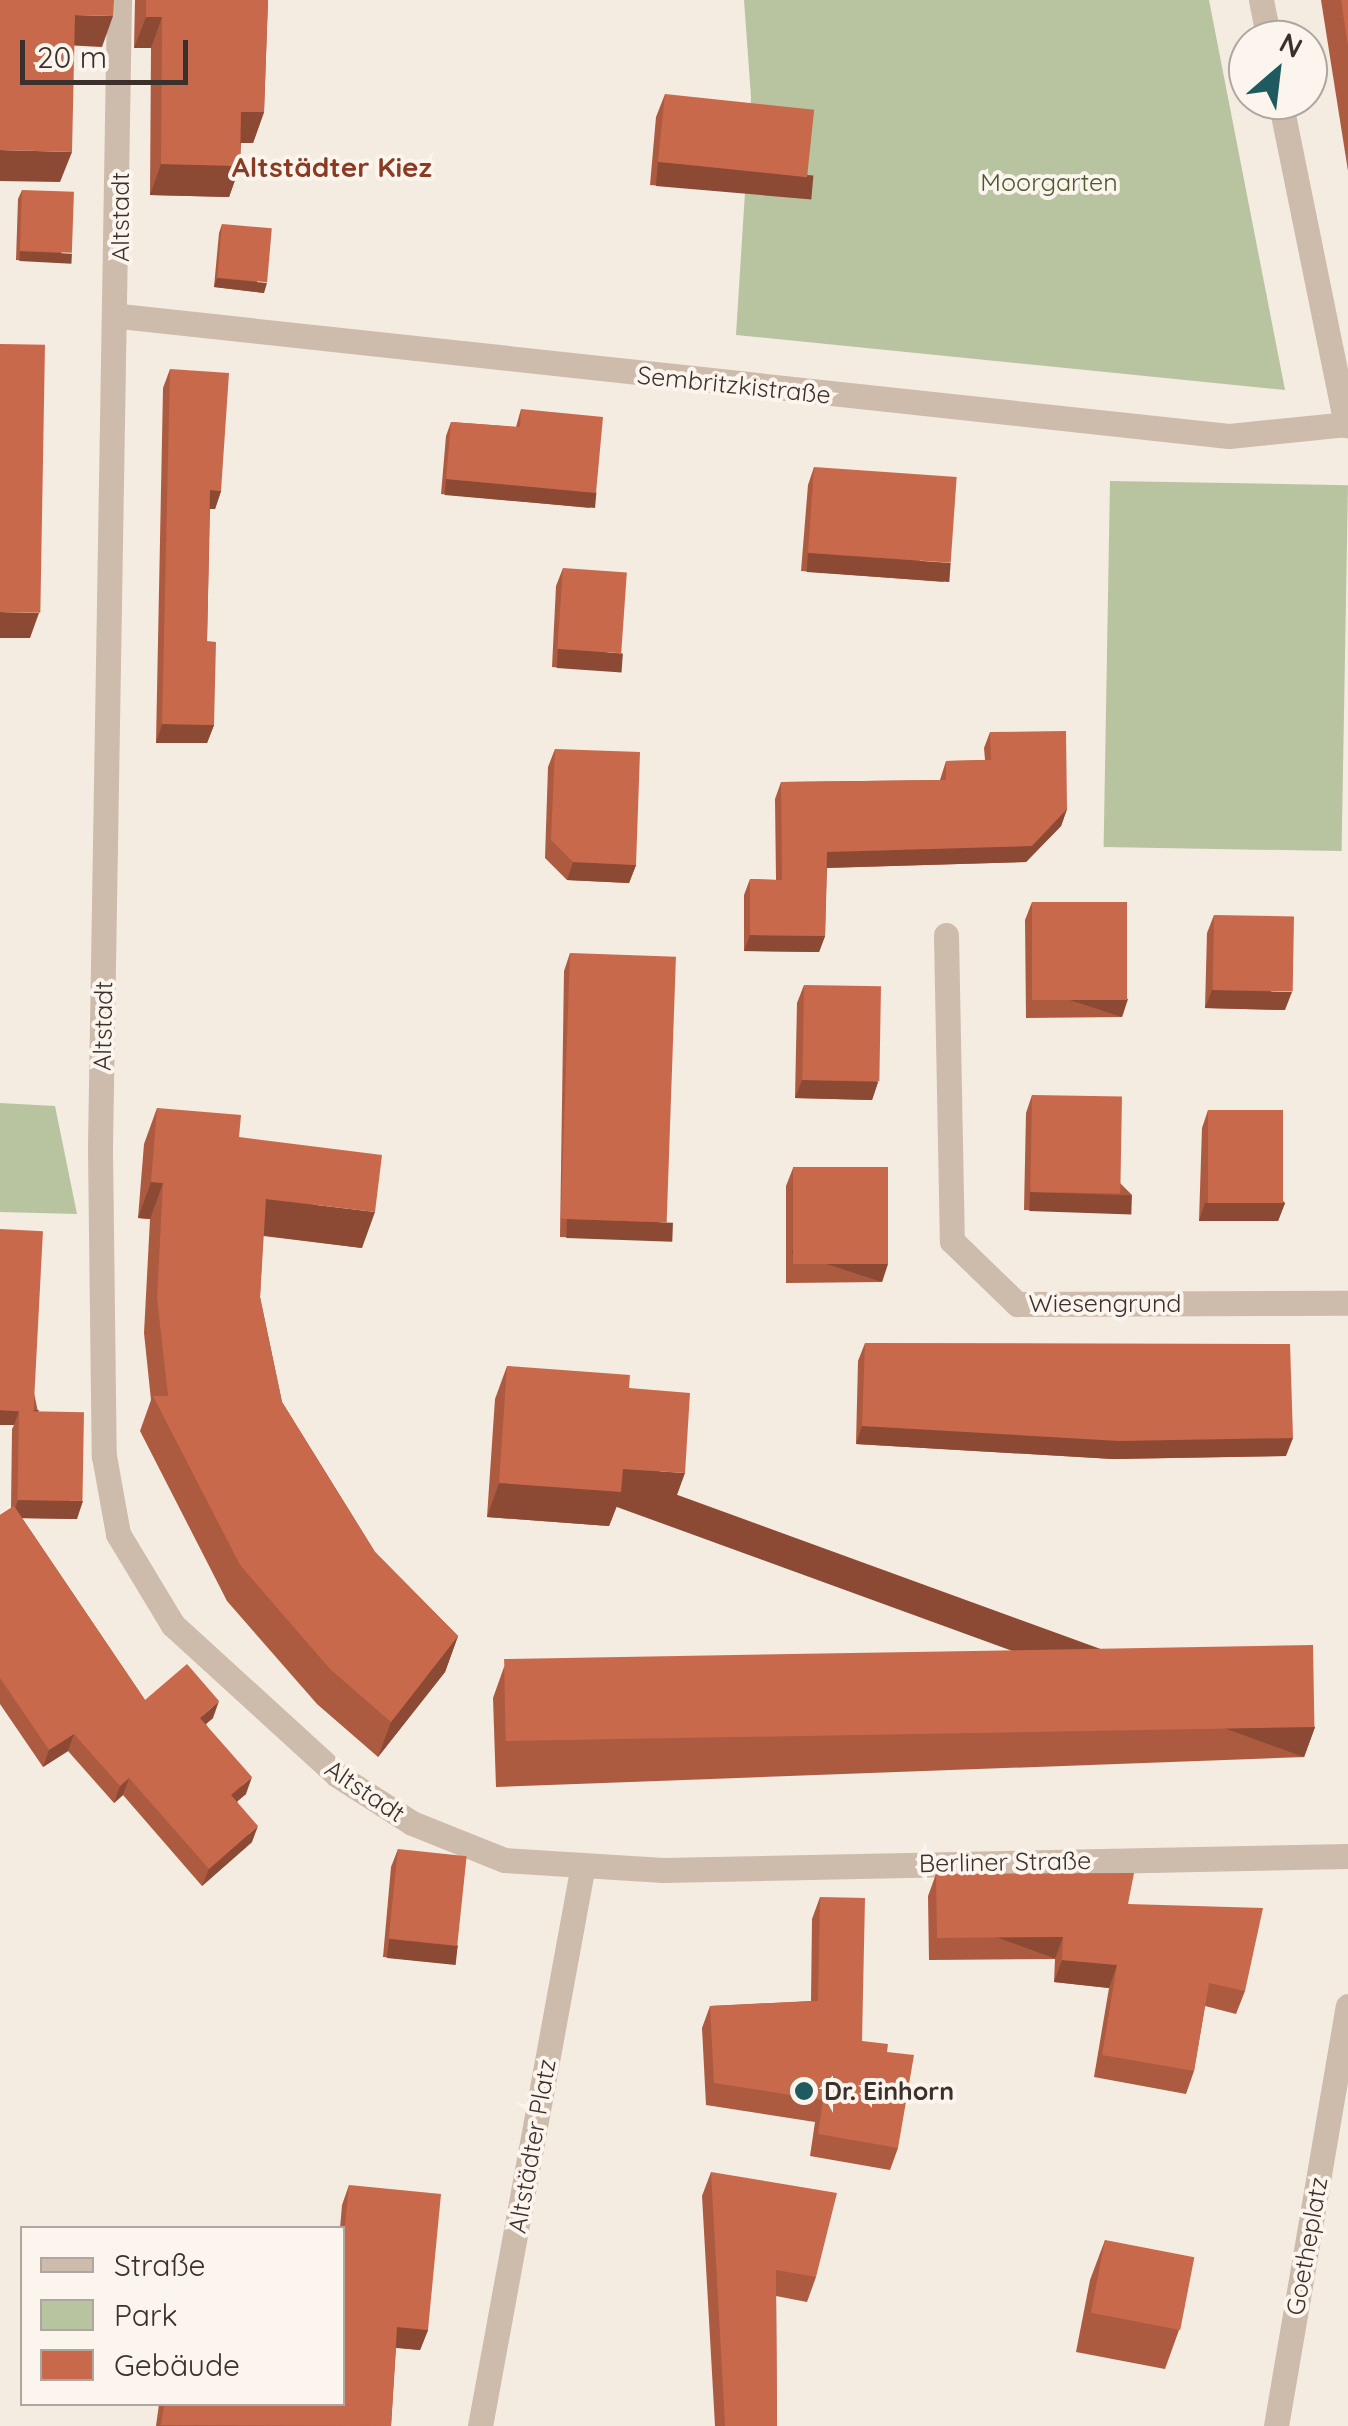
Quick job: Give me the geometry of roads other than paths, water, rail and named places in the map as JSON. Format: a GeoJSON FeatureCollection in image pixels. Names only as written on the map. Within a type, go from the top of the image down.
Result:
{"type":"FeatureCollection","features":[{"type":"Feature","properties":{"kind":"street","name":"Altstadt"},"geometry":{"type":"LineString","coordinates":[[118,0],[120,316],[100,1150],[104,1456],[118,1534],[173,1625],[239,1694],[412,1823],[504,1860],[584,1866]]}},
{"type":"Feature","properties":{"kind":"street"},"geometry":{"type":"LineString","coordinates":[[1284,120],[1347,424]]}},
{"type":"Feature","properties":{"kind":"street","name":"Sembritzkistraße"},"geometry":{"type":"LineString","coordinates":[[120,316],[1229,436],[1347,424]]}},
{"type":"Feature","properties":{"kind":"street","name":"Wiesengrund"},"geometry":{"type":"LineString","coordinates":[[946,935],[952,1241],[1017,1304],[1348,1303]]}},
{"type":"Feature","properties":{"kind":"street","name":"Berliner Straße"},"geometry":{"type":"LineString","coordinates":[[584,1866],[662,1870],[1348,1856]]}},
{"type":"Feature","properties":{"kind":"street","name":"Altstädter Platz"},"geometry":{"type":"LineString","coordinates":[[480,2426],[584,1866]]}},
{"type":"Feature","properties":{"kind":"street","name":"Goetheplatz"},"geometry":{"type":"LineString","coordinates":[[1276,2426],[1348,2006]]}},
{"type":"Feature","properties":{"kind":"place","name":"Dr. Einhorn"},"geometry":{"type":"Point","coordinates":[804,2091]}},
{"type":"Feature","properties":{"kind":"district","name":"Altstädter Kiez"},"geometry":{"type":"Point","coordinates":[332,167]}},
{"type":"Feature","properties":{"kind":"park label","name":"Moorgarten"},"geometry":{"type":"Point","coordinates":[1049,182]}}]}
